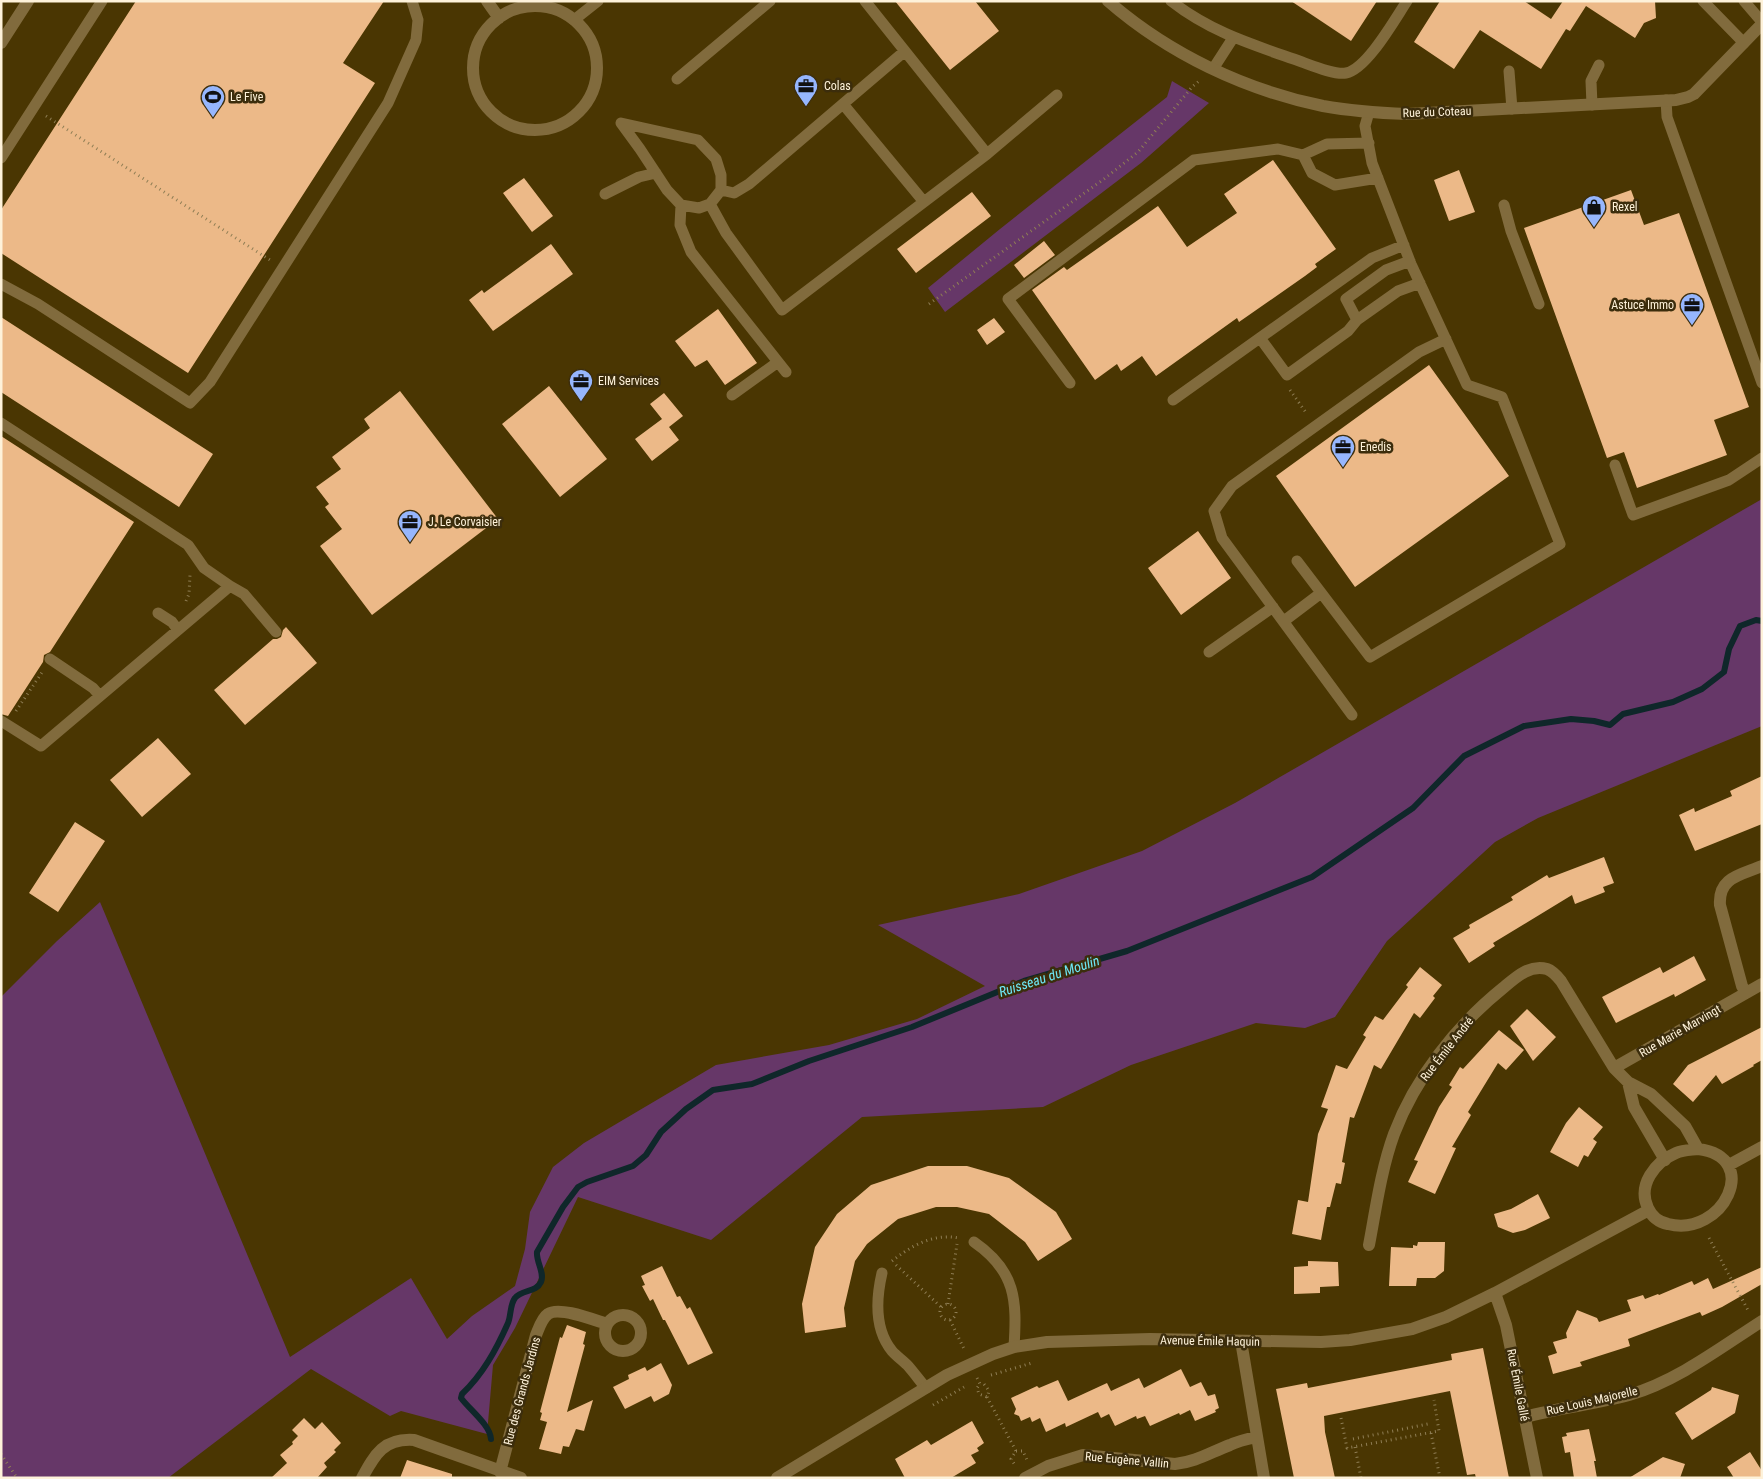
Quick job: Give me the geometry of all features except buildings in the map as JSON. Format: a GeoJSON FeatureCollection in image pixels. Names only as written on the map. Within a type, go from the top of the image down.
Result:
{"type":"FeatureCollection","features":[{"type":"Feature","properties":{"kind":"street"},"geometry":{"type":"LineString","coordinates":[[1,43],[28,1]]}},
{"type":"Feature","properties":{"kind":"street"},"geometry":{"type":"LineString","coordinates":[[487,1],[499,18]]}},
{"type":"Feature","properties":{"kind":"street","name":"Rue du Coteau"},"geometry":{"type":"LineString","coordinates":[[1108,1],[1152,34],[1183,53],[1247,84],[1279,95],[1324,106],[1369,112],[1407,114],[1682,99],[1694,94],[1762,23]]}},
{"type":"Feature","properties":{"kind":"street"},"geometry":{"type":"LineString","coordinates":[[535,6],[547,8],[561,12],[574,20],[587,34],[595,53],[597,74],[592,93],[579,112],[568,121],[551,128],[521,129],[507,124],[487,107],[475,85],[473,66],[480,40],[490,26],[499,18],[522,8],[535,6]]}},
{"type":"Feature","properties":{"kind":"street"},"geometry":{"type":"LineString","coordinates":[[1746,993],[1742,986],[1719,897],[1722,887],[1727,880],[1762,866]]}},
{"type":"Feature","properties":{"kind":"street","name":"Rue Émile André"},"geometry":{"type":"LineString","coordinates":[[1369,1245],[1385,1162],[1406,1106],[1425,1075],[1457,1032],[1476,1012],[1520,974],[1538,969],[1546,969],[1555,974],[1614,1068],[1628,1082],[1651,1094],[1685,1126],[1698,1149]]}},
{"type":"Feature","properties":{"kind":"street","name":"Rue Marie Marvingt"},"geometry":{"type":"LineString","coordinates":[[1614,1068],[1762,984]]}},
{"type":"Feature","properties":{"kind":"street"},"geometry":{"type":"LineString","coordinates":[[1628,1082],[1634,1107],[1665,1160]]}},
{"type":"Feature","properties":{"kind":"street"},"geometry":{"type":"LineString","coordinates":[[1729,1165],[1762,1147]]}},
{"type":"Feature","properties":{"kind":"street"},"geometry":{"type":"LineString","coordinates":[[1698,1149],[1712,1150],[1729,1165],[1733,1177],[1729,1194],[1721,1208],[1707,1219],[1691,1225],[1673,1225],[1658,1221],[1649,1210],[1644,1193],[1648,1179],[1665,1160],[1677,1153],[1698,1149]]}},
{"type":"Feature","properties":{"kind":"street","name":"Avenue Émile Haquin"},"geometry":{"type":"LineString","coordinates":[[777,1478],[948,1374],[970,1363],[1014,1347],[1047,1342],[1150,1339],[1321,1342],[1350,1340],[1412,1329],[1446,1317],[1495,1293],[1649,1210]]}},
{"type":"Feature","properties":{"kind":"street","name":"Rue Émile Gallé"},"geometry":{"type":"LineString","coordinates":[[1495,1293],[1506,1325],[1537,1478]]}},
{"type":"Feature","properties":{"kind":"street","name":"Rue des Grands Jardins"},"geometry":{"type":"LineString","coordinates":[[506,1475],[536,1334],[543,1319],[548,1313],[558,1310],[607,1324]]}},
{"type":"Feature","properties":{"kind":"street","name":"Rue Louis Majorelle"},"geometry":{"type":"LineString","coordinates":[[1525,1417],[1630,1394],[1648,1387],[1696,1363],[1759,1323]]}},
{"type":"Feature","properties":{"kind":"street"},"geometry":{"type":"LineString","coordinates":[[1241,1341],[1264,1478]]}},
{"type":"Feature","properties":{"kind":"street","name":"Rue Eugène Vallin"},"geometry":{"type":"LineString","coordinates":[[1025,1476],[1048,1466],[1083,1455],[1175,1464],[1186,1463],[1197,1460],[1230,1444],[1256,1438]]}},
{"type":"Feature","properties":{"kind":"street"},"geometry":{"type":"LineString","coordinates":[[362,1478],[378,1451],[385,1445],[405,1439],[414,1440],[506,1475],[521,1478]]}},
{"type":"Feature","properties":{"kind":"lane"},"geometry":{"type":"LineString","coordinates":[[1,158],[102,1]]}},
{"type":"Feature","properties":{"kind":"lane"},"geometry":{"type":"LineString","coordinates":[[1,284],[38,304],[190,403],[210,382],[396,89],[416,40],[418,20],[412,1]]}},
{"type":"Feature","properties":{"kind":"lane"},"geometry":{"type":"LineString","coordinates":[[574,20],[598,1]]}},
{"type":"Feature","properties":{"kind":"lane"},"geometry":{"type":"LineString","coordinates":[[677,79],[770,1]]}},
{"type":"Feature","properties":{"kind":"lane"},"geometry":{"type":"LineString","coordinates":[[865,1],[987,154]]}},
{"type":"Feature","properties":{"kind":"lane"},"geometry":{"type":"LineString","coordinates":[[1171,1],[1208,26],[1233,38],[1327,70],[1346,74],[1356,69],[1374,52],[1407,1]]}},
{"type":"Feature","properties":{"kind":"lane"},"geometry":{"type":"LineString","coordinates":[[1703,1],[1744,43]]}},
{"type":"Feature","properties":{"kind":"lane"},"geometry":{"type":"LineString","coordinates":[[1744,1],[1762,23]]}},
{"type":"Feature","properties":{"kind":"lane"},"geometry":{"type":"LineString","coordinates":[[1213,69],[1233,38]]}},
{"type":"Feature","properties":{"kind":"lane"},"geometry":{"type":"LineString","coordinates":[[721,190],[734,194],[748,184],[905,51]]}},
{"type":"Feature","properties":{"kind":"lane"},"geometry":{"type":"LineString","coordinates":[[1592,105],[1591,81],[1599,65]]}},
{"type":"Feature","properties":{"kind":"lane"},"geometry":{"type":"LineString","coordinates":[[1509,71],[1512,109]]}},
{"type":"Feature","properties":{"kind":"lane"},"geometry":{"type":"LineString","coordinates":[[710,204],[726,233],[782,310],[987,154],[1057,95]]}},
{"type":"Feature","properties":{"kind":"lane"},"geometry":{"type":"LineString","coordinates":[[1666,100],[1667,117],[1762,383]]}},
{"type":"Feature","properties":{"kind":"lane"},"geometry":{"type":"LineString","coordinates":[[843,104],[924,202]]}},
{"type":"Feature","properties":{"kind":"lane"},"geometry":{"type":"LineString","coordinates":[[1297,561],[1370,657],[1560,544],[1502,397],[1467,384],[1410,261],[1372,163],[1365,126],[1369,112]]}},
{"type":"Feature","properties":{"kind":"lane"},"geometry":{"type":"LineString","coordinates":[[621,123],[698,140],[716,159],[722,174],[721,190],[710,204],[699,208],[681,205],[668,190],[621,123]]}},
{"type":"Feature","properties":{"kind":"lane"},"geometry":{"type":"LineString","coordinates":[[1070,383],[1008,299],[1194,160],[1278,149],[1303,155],[1327,144],[1368,143]]}},
{"type":"Feature","properties":{"kind":"lane"},"geometry":{"type":"LineString","coordinates":[[1303,155],[1312,173],[1335,185],[1378,178]]}},
{"type":"Feature","properties":{"kind":"lane"},"geometry":{"type":"LineString","coordinates":[[605,194],[639,177],[656,172]]}},
{"type":"Feature","properties":{"kind":"lane"},"geometry":{"type":"LineString","coordinates":[[681,205],[680,225],[691,252],[786,372]]}},
{"type":"Feature","properties":{"kind":"lane"},"geometry":{"type":"LineString","coordinates":[[1504,205],[1511,231],[1540,304]]}},
{"type":"Feature","properties":{"kind":"lane"},"geometry":{"type":"LineString","coordinates":[[1173,400],[1372,258],[1404,245]]}},
{"type":"Feature","properties":{"kind":"lane"},"geometry":{"type":"LineString","coordinates":[[1357,320],[1346,299],[1386,270],[1410,261]]}},
{"type":"Feature","properties":{"kind":"lane"},"geometry":{"type":"LineString","coordinates":[[1260,338],[1287,374],[1348,331],[1357,320],[1398,291],[1420,283]]}},
{"type":"Feature","properties":{"kind":"lane"},"geometry":{"type":"LineString","coordinates":[[1352,715],[1222,538],[1214,511],[1232,486],[1419,352],[1446,339]]}},
{"type":"Feature","properties":{"kind":"lane"},"geometry":{"type":"LineString","coordinates":[[732,395],[778,362]]}},
{"type":"Feature","properties":{"kind":"lane"},"geometry":{"type":"LineString","coordinates":[[1,423],[188,545],[204,568],[244,594],[276,632]]}},
{"type":"Feature","properties":{"kind":"lane"},"geometry":{"type":"LineString","coordinates":[[1614,465],[1633,515],[1729,480],[1762,458]]}},
{"type":"Feature","properties":{"kind":"lane"},"geometry":{"type":"LineString","coordinates":[[4,723],[41,746],[230,586]]}},
{"type":"Feature","properties":{"kind":"lane"},"geometry":{"type":"LineString","coordinates":[[1284,621],[1321,593]]}},
{"type":"Feature","properties":{"kind":"lane"},"geometry":{"type":"LineString","coordinates":[[1209,652],[1273,607]]}},
{"type":"Feature","properties":{"kind":"lane"},"geometry":{"type":"LineString","coordinates":[[158,614],[172,622],[178,630]]}},
{"type":"Feature","properties":{"kind":"lane"},"geometry":{"type":"LineString","coordinates":[[50,659],[93,688],[100,696]]}},
{"type":"Feature","properties":{"kind":"lane"},"geometry":{"type":"LineString","coordinates":[[974,1242],[994,1257],[1006,1274],[1014,1302],[1014,1347]]}},
{"type":"Feature","properties":{"kind":"lane"},"geometry":{"type":"LineString","coordinates":[[882,1274],[877,1293],[881,1333],[891,1350],[926,1388]]}},
{"type":"Feature","properties":{"kind":"path"},"geometry":{"type":"LineString","coordinates":[[929,304],[1104,179],[1138,152],[1192,87],[1213,69]]}},
{"type":"Feature","properties":{"kind":"path"},"geometry":{"type":"LineString","coordinates":[[34,108],[283,268]]}},
{"type":"Feature","properties":{"kind":"path"},"geometry":{"type":"LineString","coordinates":[[1285,383],[1299,403]]}},
{"type":"Feature","properties":{"kind":"path"},"geometry":{"type":"LineString","coordinates":[[4,723],[50,659]]}},
{"type":"Feature","properties":{"kind":"path"},"geometry":{"type":"LineString","coordinates":[[882,1274],[892,1262],[912,1246],[936,1238],[950,1236],[974,1242]]}},
{"type":"Feature","properties":{"kind":"path"},"geometry":{"type":"LineString","coordinates":[[948,1304],[958,1238]]}},
{"type":"Feature","properties":{"kind":"path"},"geometry":{"type":"LineString","coordinates":[[1709,1238],[1759,1323]]}},
{"type":"Feature","properties":{"kind":"path"},"geometry":{"type":"LineString","coordinates":[[892,1262],[941,1307]]}},
{"type":"Feature","properties":{"kind":"path"},"geometry":{"type":"LineString","coordinates":[[948,1304],[953,1305],[956,1310],[955,1317],[945,1320],[939,1312],[941,1307],[948,1304]]}},
{"type":"Feature","properties":{"kind":"path"},"geometry":{"type":"LineString","coordinates":[[950,1320],[970,1363]]}},
{"type":"Feature","properties":{"kind":"path"},"geometry":{"type":"LineString","coordinates":[[926,1409],[978,1380],[1009,1369],[1040,1362]]}},
{"type":"Feature","properties":{"kind":"path"},"geometry":{"type":"LineString","coordinates":[[987,1397],[988,1388],[984,1384],[980,1384],[976,1388],[982,1396],[987,1397],[1016,1451],[1011,1459],[1025,1476]]}},
{"type":"Feature","properties":{"kind":"path"},"geometry":{"type":"LineString","coordinates":[[1341,1418],[1347,1448],[1431,1433],[1439,1431],[1434,1400]]}},
{"type":"Feature","properties":{"kind":"path"},"geometry":{"type":"LineString","coordinates":[[1353,1439],[1428,1424]]}},
{"type":"Feature","properties":{"kind":"path"},"geometry":{"type":"LineString","coordinates":[[1392,1431],[1393,1440]]}},
{"type":"Feature","properties":{"kind":"path"},"geometry":{"type":"LineString","coordinates":[[1431,1433],[1440,1478]]}},
{"type":"Feature","properties":{"kind":"path"},"geometry":{"type":"LineString","coordinates":[[1355,1447],[1361,1478]]}},
{"type":"Feature","properties":{"kind":"path"},"geometry":{"type":"LineString","coordinates":[[1,1454],[17,1478]]}},
{"type":"Feature","properties":{"kind":"shaded area"},"geometry":{"type":"Polygon","coordinates":[[[1172,81],[1209,103],[1141,163],[945,312],[928,288],[1167,97],[1172,81]]]}},
{"type":"Feature","properties":{"kind":"shaded area"},"geometry":{"type":"Polygon","coordinates":[[[1762,499],[1762,726],[1538,818],[1495,842],[1387,941],[1335,1017],[1305,1028],[1256,1023],[1131,1065],[1043,1107],[862,1117],[711,1240],[578,1197],[515,1328],[493,1365],[487,1434],[401,1411],[390,1416],[311,1369],[168,1478],[1,1478],[1,997],[57,941],[100,902],[290,1357],[411,1278],[447,1339],[472,1316],[515,1286],[525,1249],[530,1212],[553,1167],[584,1143],[716,1065],[829,1045],[917,1019],[985,986],[878,925],[1019,894],[1142,851],[1235,803],[1762,499]]]}},
{"type":"Feature","properties":{"kind":"waterway","name":"Ruisseau du Moulin"},"geometry":{"type":"LineString","coordinates":[[491,1439],[487,1428],[461,1398],[462,1394],[483,1370],[494,1352],[508,1323],[512,1303],[515,1298],[521,1293],[536,1288],[541,1282],[542,1275],[537,1252],[563,1207],[578,1187],[633,1166],[646,1155],[661,1132],[686,1109],[713,1090],[752,1084],[809,1061],[912,1027],[1024,981],[1127,951],[1312,877],[1413,808],[1464,756],[1524,726],[1571,719],[1594,721],[1610,725],[1623,714],[1673,702],[1702,689],[1724,672],[1729,649],[1740,626],[1756,620],[1762,621]]}},
{"type":"Feature","properties":{"kind":"place","name":"Colas"},"geometry":{"type":"Point","coordinates":[806,107]}},
{"type":"Feature","properties":{"kind":"place","name":"Le Five"},"geometry":{"type":"Point","coordinates":[213,118]}},
{"type":"Feature","properties":{"kind":"place","name":"Rexel"},"geometry":{"type":"Point","coordinates":[1594,228]}},
{"type":"Feature","properties":{"kind":"place","name":"Astuce Immo"},"geometry":{"type":"Point","coordinates":[1692,326]}},
{"type":"Feature","properties":{"kind":"place","name":"EIM Services"},"geometry":{"type":"Point","coordinates":[581,402]}},
{"type":"Feature","properties":{"kind":"place","name":"Enedis"},"geometry":{"type":"Point","coordinates":[1343,468]}},
{"type":"Feature","properties":{"kind":"place","name":"J. Le Corvaisier"},"geometry":{"type":"Point","coordinates":[410,543]}}]}
